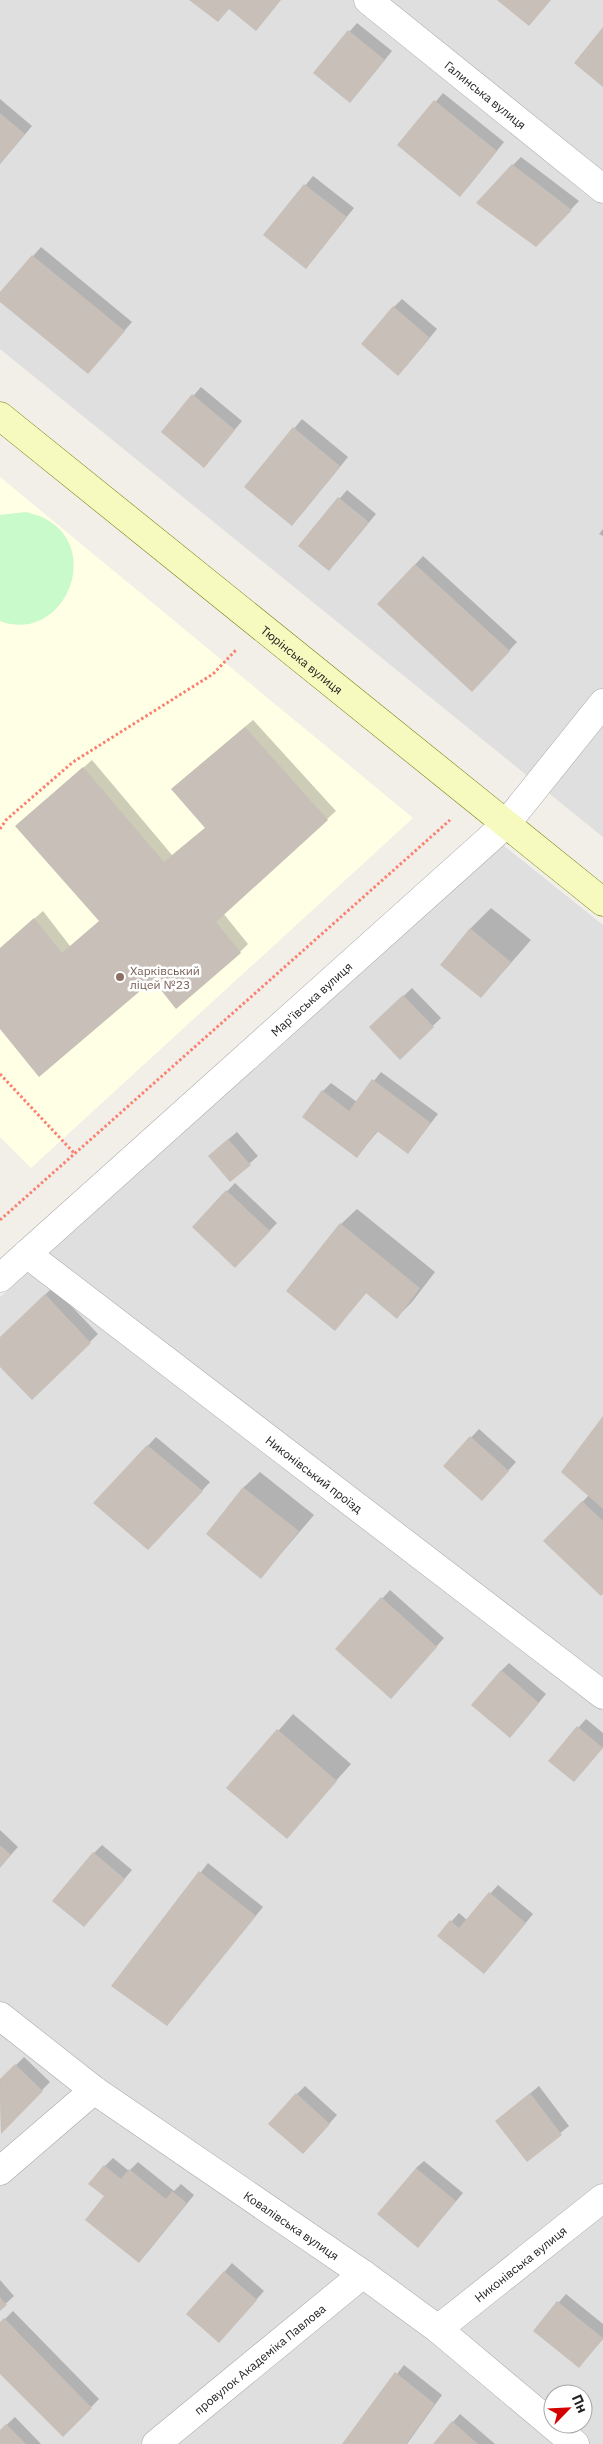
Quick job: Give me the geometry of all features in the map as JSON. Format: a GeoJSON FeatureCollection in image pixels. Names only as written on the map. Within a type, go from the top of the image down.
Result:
{"type":"FeatureCollection","features":[{"type":"Feature","properties":{"kind":"main road","name":"Тюрінська вулиця"},"geometry":{"type":"LineString","coordinates":[[0,416],[603,902]]}},
{"type":"Feature","properties":{"kind":"street","name":"Галинська вулиця"},"geometry":{"type":"LineString","coordinates":[[368,0],[603,189]]}},
{"type":"Feature","properties":{"kind":"street","name":"Мар'ївська вулиця"},"geometry":{"type":"LineString","coordinates":[[0,1278],[506,824],[603,703]]}},
{"type":"Feature","properties":{"kind":"street","name":"Никонівський проїзд"},"geometry":{"type":"LineString","coordinates":[[27,1254],[603,1695]]}},
{"type":"Feature","properties":{"kind":"street","name":"Ковалівська вулиця"},"geometry":{"type":"LineString","coordinates":[[0,2016],[94,2090],[363,2274],[438,2329],[575,2444]]}},
{"type":"Feature","properties":{"kind":"street"},"geometry":{"type":"LineString","coordinates":[[0,2172],[94,2090]]}},
{"type":"Feature","properties":{"kind":"street","name":"Никонівська вулиця"},"geometry":{"type":"LineString","coordinates":[[438,2329],[603,2198]]}},
{"type":"Feature","properties":{"kind":"street","name":"провулок Академіка Павлова"},"geometry":{"type":"LineString","coordinates":[[156,2444],[363,2274]]}},
{"type":"Feature","properties":{"kind":"path"},"geometry":{"type":"LineString","coordinates":[[0,829],[6,820],[73,762],[213,674],[237,649]]}},
{"type":"Feature","properties":{"kind":"path"},"geometry":{"type":"LineString","coordinates":[[0,1220],[454,817]]}},
{"type":"Feature","properties":{"kind":"path"},"geometry":{"type":"LineString","coordinates":[[0,1074],[75,1154]]}},
{"type":"Feature","properties":{"kind":"shaded area"},"geometry":{"type":"Polygon","coordinates":[[[0,0],[603,0],[603,837],[0,349],[0,0]]]}},
{"type":"Feature","properties":{"kind":"shaded area","name":"Харківський ліцей №23"},"geometry":{"type":"Polygon","coordinates":[[[0,477],[413,818],[31,1168],[0,1137],[0,477]]]}},
{"type":"Feature","properties":{"kind":"shaded area"},"geometry":{"type":"Polygon","coordinates":[[[503,845],[603,925],[603,2444],[0,2444],[0,1297],[503,845]]]}},
{"type":"Feature","properties":{"kind":"green space"},"geometry":{"type":"Polygon","coordinates":[[[26,512],[44,518],[62,532],[72,551],[73,571],[68,590],[58,607],[42,619],[22,625],[0,621],[0,515],[26,512]]]}},
{"type":"Feature","properties":{"kind":"building"},"geometry":{"type":"Polygon","coordinates":[[[189,0],[281,0],[256,31],[229,9],[218,22],[189,0]]]}},
{"type":"Feature","properties":{"kind":"building"},"geometry":{"type":"Polygon","coordinates":[[[497,0],[551,0],[529,26],[497,0]]]}},
{"type":"Feature","properties":{"kind":"building"},"geometry":{"type":"Polygon","coordinates":[[[603,27],[603,87],[574,63],[603,27]]]}},
{"type":"Feature","properties":{"kind":"building"},"geometry":{"type":"Polygon","coordinates":[[[348,30],[385,60],[350,103],[313,73],[348,30]]]}},
{"type":"Feature","properties":{"kind":"building"},"geometry":{"type":"Polygon","coordinates":[[[434,100],[497,151],[460,197],[397,145],[434,100]]]}},
{"type":"Feature","properties":{"kind":"building"},"geometry":{"type":"Polygon","coordinates":[[[0,113],[25,134],[0,164],[0,113]]]}},
{"type":"Feature","properties":{"kind":"building"},"geometry":{"type":"Polygon","coordinates":[[[512,164],[572,210],[536,247],[476,203],[512,164]]]}},
{"type":"Feature","properties":{"kind":"building"},"geometry":{"type":"Polygon","coordinates":[[[304,184],[347,217],[306,269],[263,235],[304,184]]]}},
{"type":"Feature","properties":{"kind":"building"},"geometry":{"type":"Polygon","coordinates":[[[32,255],[125,331],[88,374],[0,302],[0,292],[32,255]]]}},
{"type":"Feature","properties":{"kind":"building"},"geometry":{"type":"Polygon","coordinates":[[[393,306],[430,338],[398,376],[361,344],[393,306]]]}},
{"type":"Feature","properties":{"kind":"building"},"geometry":{"type":"Polygon","coordinates":[[[192,394],[235,430],[204,468],[161,432],[192,394]]]}},
{"type":"Feature","properties":{"kind":"building"},"geometry":{"type":"Polygon","coordinates":[[[293,427],[340,466],[292,526],[244,487],[293,427]]]}},
{"type":"Feature","properties":{"kind":"building"},"geometry":{"type":"Polygon","coordinates":[[[338,497],[369,522],[329,571],[298,546],[338,497]]]}},
{"type":"Feature","properties":{"kind":"building"},"geometry":{"type":"Polygon","coordinates":[[[415,564],[510,651],[472,692],[377,604],[415,564]]]}},
{"type":"Feature","properties":{"kind":"building"},"geometry":{"type":"Polygon","coordinates":[[[245,727],[328,820],[216,922],[241,953],[176,1009],[153,980],[39,1077],[0,1029],[0,948],[34,918],[62,953],[99,921],[15,826],[83,767],[164,862],[205,828],[171,789],[245,727]]]}},
{"type":"Feature","properties":{"kind":"building"},"geometry":{"type":"Polygon","coordinates":[[[470,928],[511,962],[481,998],[440,965],[470,928]]]}},
{"type":"Feature","properties":{"kind":"building"},"geometry":{"type":"Polygon","coordinates":[[[403,995],[434,1027],[400,1060],[369,1027],[403,995]]]}},
{"type":"Feature","properties":{"kind":"building"},"geometry":{"type":"Polygon","coordinates":[[[372,1079],[431,1123],[408,1154],[377,1131],[357,1158],[302,1117],[322,1090],[349,1111],[372,1079]]]}},
{"type":"Feature","properties":{"kind":"building"},"geometry":{"type":"Polygon","coordinates":[[[228,1139],[251,1165],[230,1182],[208,1156],[228,1139]]]}},
{"type":"Feature","properties":{"kind":"building"},"geometry":{"type":"Polygon","coordinates":[[[226,1190],[270,1231],[235,1268],[192,1227],[226,1190]]]}},
{"type":"Feature","properties":{"kind":"building"},"geometry":{"type":"Polygon","coordinates":[[[340,1223],[420,1288],[397,1319],[366,1293],[335,1331],[286,1291],[340,1223]]]}},
{"type":"Feature","properties":{"kind":"building"},"geometry":{"type":"Polygon","coordinates":[[[45,1294],[91,1343],[32,1400],[0,1367],[0,1337],[45,1294]]]}},
{"type":"Feature","properties":{"kind":"building"},"geometry":{"type":"Polygon","coordinates":[[[603,1416],[603,1509],[561,1472],[603,1416]]]}},
{"type":"Feature","properties":{"kind":"building"},"geometry":{"type":"Polygon","coordinates":[[[470,1436],[509,1471],[482,1501],[443,1466],[470,1436]]]}},
{"type":"Feature","properties":{"kind":"building"},"geometry":{"type":"Polygon","coordinates":[[[147,1445],[203,1491],[148,1550],[93,1503],[147,1445]]]}},
{"type":"Feature","properties":{"kind":"building"},"geometry":{"type":"Polygon","coordinates":[[[243,1487],[299,1531],[261,1579],[206,1534],[243,1487]]]}},
{"type":"Feature","properties":{"kind":"building"},"geometry":{"type":"Polygon","coordinates":[[[582,1501],[603,1521],[603,1594],[601,1596],[543,1541],[582,1501]]]}},
{"type":"Feature","properties":{"kind":"building"},"geometry":{"type":"Polygon","coordinates":[[[381,1597],[437,1647],[391,1699],[335,1649],[381,1597]]]}},
{"type":"Feature","properties":{"kind":"building"},"geometry":{"type":"Polygon","coordinates":[[[501,1670],[539,1703],[510,1738],[471,1705],[501,1670]]]}},
{"type":"Feature","properties":{"kind":"building"},"geometry":{"type":"Polygon","coordinates":[[[577,1726],[603,1748],[574,1782],[548,1761],[577,1726]]]}},
{"type":"Feature","properties":{"kind":"building"},"geometry":{"type":"Polygon","coordinates":[[[277,1729],[337,1781],[287,1839],[226,1788],[277,1729]]]}},
{"type":"Feature","properties":{"kind":"building"},"geometry":{"type":"Polygon","coordinates":[[[0,1845],[11,1855],[0,1868],[0,1845]]]}},
{"type":"Feature","properties":{"kind":"building"},"geometry":{"type":"Polygon","coordinates":[[[93,1852],[125,1879],[84,1927],[52,1901],[93,1852]]]}},
{"type":"Feature","properties":{"kind":"building"},"geometry":{"type":"Polygon","coordinates":[[[199,1871],[256,1916],[167,2026],[111,1986],[199,1871]]]}},
{"type":"Feature","properties":{"kind":"building"},"geometry":{"type":"Polygon","coordinates":[[[489,1892],[526,1923],[484,1974],[437,1936],[450,1920],[459,1928],[489,1892]]]}},
{"type":"Feature","properties":{"kind":"building"},"geometry":{"type":"Polygon","coordinates":[[[15,2064],[43,2091],[1,2134],[0,2079],[15,2064]]]}},
{"type":"Feature","properties":{"kind":"building"},"geometry":{"type":"Polygon","coordinates":[[[296,2093],[330,2124],[303,2154],[268,2124],[296,2093]]]}},
{"type":"Feature","properties":{"kind":"building"},"geometry":{"type":"Polygon","coordinates":[[[530,2093],[562,2135],[527,2162],[495,2121],[530,2093]]]}},
{"type":"Feature","properties":{"kind":"building"},"geometry":{"type":"Polygon","coordinates":[[[104,2165],[121,2179],[129,2169],[166,2199],[172,2191],[187,2203],[139,2263],[85,2220],[104,2196],[88,2184],[104,2165]]]}},
{"type":"Feature","properties":{"kind":"building"},"geometry":{"type":"Polygon","coordinates":[[[416,2168],[456,2201],[418,2248],[377,2214],[416,2168]]]}},
{"type":"Feature","properties":{"kind":"building"},"geometry":{"type":"Polygon","coordinates":[[[224,2271],[257,2300],[219,2343],[186,2314],[224,2271]]]}},
{"type":"Feature","properties":{"kind":"building"},"geometry":{"type":"Polygon","coordinates":[[[0,2297],[7,2305],[0,2311],[0,2297]]]}},
{"type":"Feature","properties":{"kind":"building"},"geometry":{"type":"Polygon","coordinates":[[[557,2301],[603,2338],[579,2368],[533,2331],[557,2301]]]}},
{"type":"Feature","properties":{"kind":"building"},"geometry":{"type":"Polygon","coordinates":[[[4,2318],[92,2408],[63,2437],[0,2374],[0,2322],[4,2318]]]}},
{"type":"Feature","properties":{"kind":"building"},"geometry":{"type":"Polygon","coordinates":[[[395,2372],[435,2404],[406,2444],[342,2444],[395,2372]]]}},
{"type":"Feature","properties":{"kind":"building"},"geometry":{"type":"Polygon","coordinates":[[[452,2421],[478,2444],[433,2444],[452,2421]]]}},
{"type":"Feature","properties":{"kind":"building"},"geometry":{"type":"Polygon","coordinates":[[[6,2424],[26,2444],[0,2444],[0,2430],[6,2424]]]}},
{"type":"Feature","properties":{"kind":"place","name":"Харківський ліцей №23"},"geometry":{"type":"Point","coordinates":[120,977]}}]}
